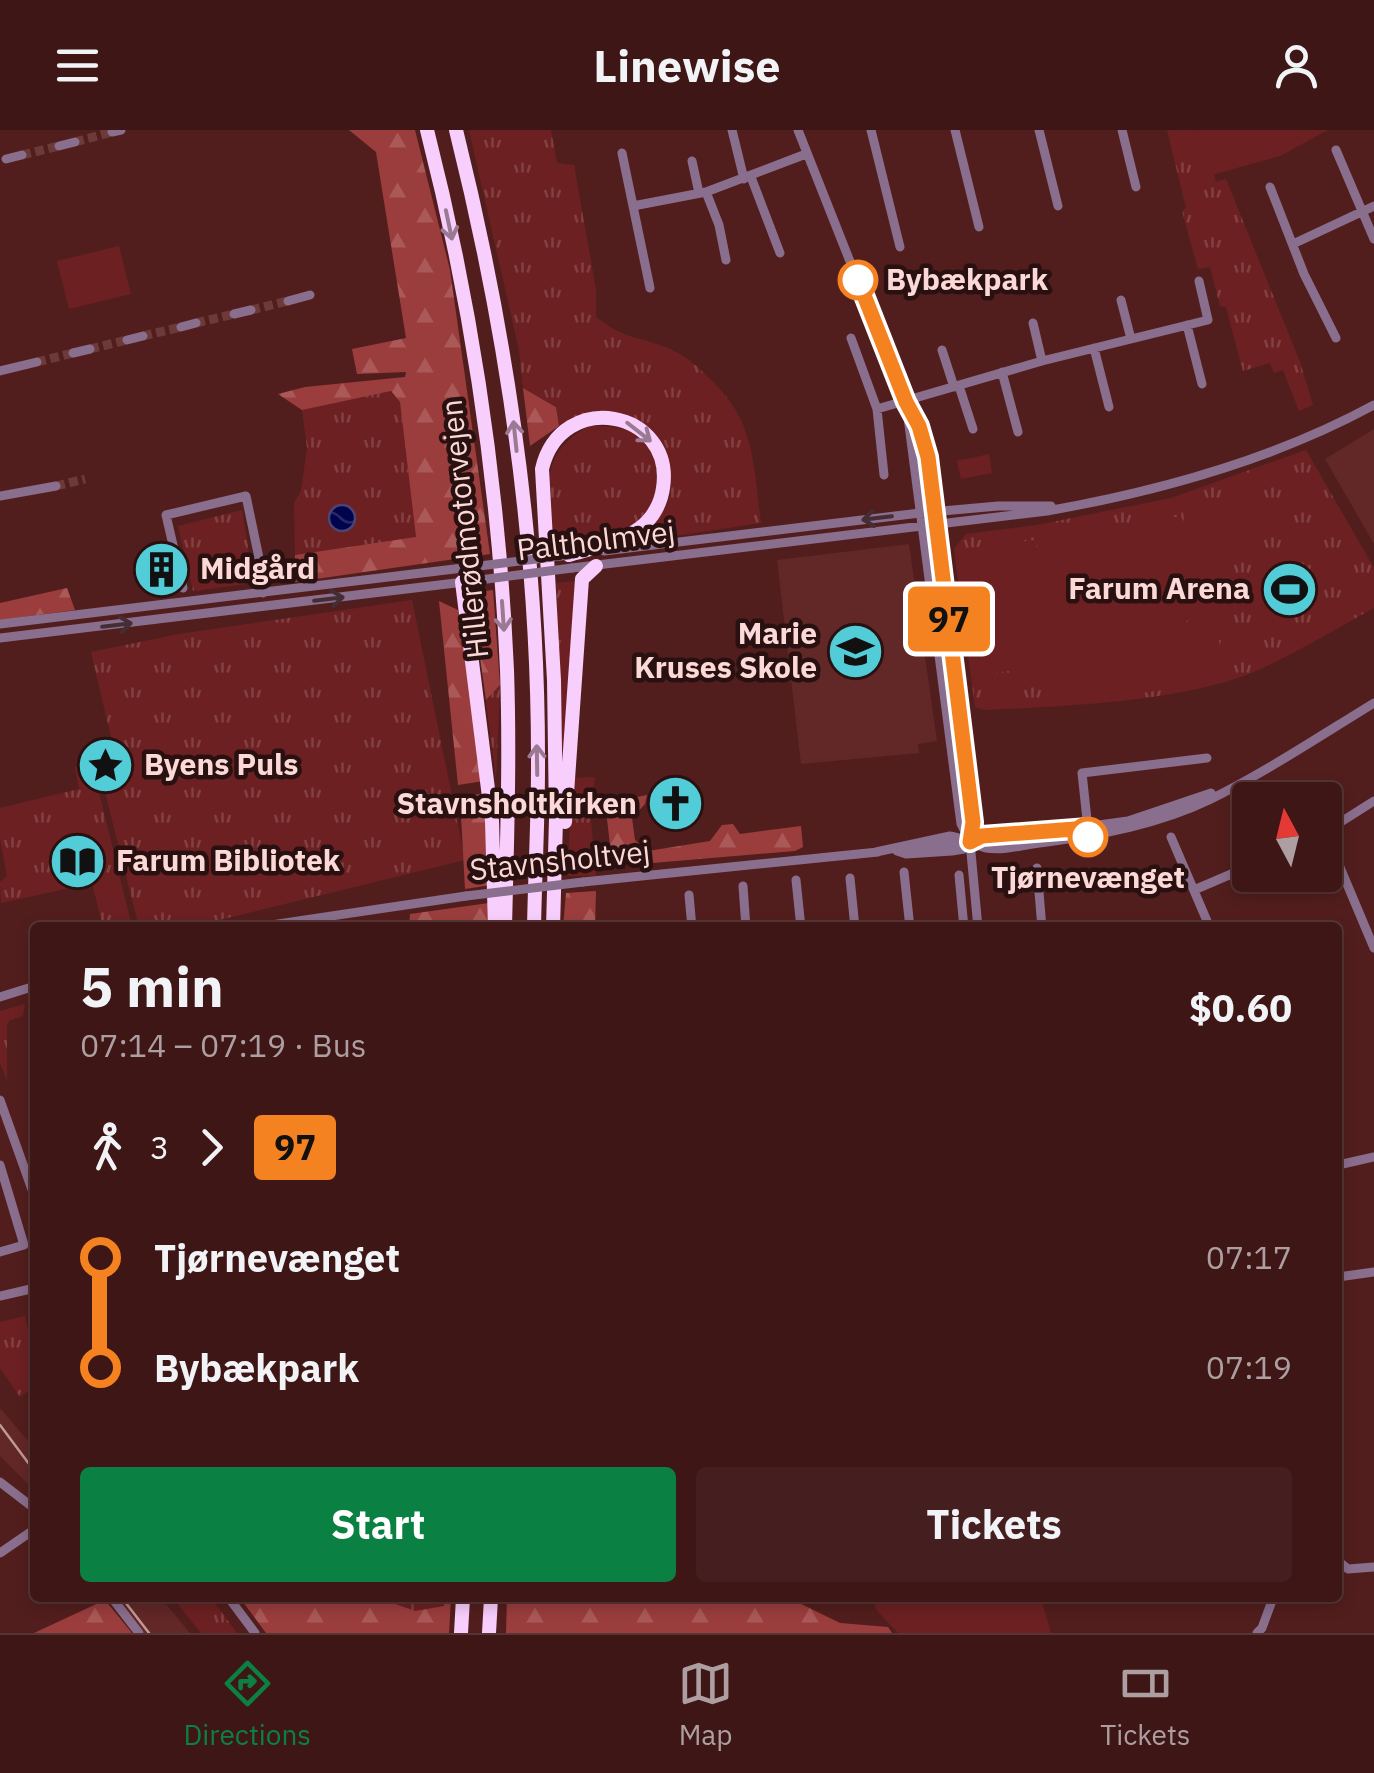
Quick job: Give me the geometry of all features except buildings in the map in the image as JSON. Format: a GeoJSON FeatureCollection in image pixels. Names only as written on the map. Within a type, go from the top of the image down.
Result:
{"type":"FeatureCollection","features":[{"type":"Feature","properties":{"kind":"highway","name":"Hillerødmotorvejen"},"geometry":{"type":"LineString","coordinates":[[427,130],[473,346],[499,546],[509,769],[505,922]]}},
{"type":"Feature","properties":{"kind":"highway","name":"Hillerødmotorvejen"},"geometry":{"type":"LineString","coordinates":[[456,130],[501,342],[527,541],[538,766],[534,922]]}},
{"type":"Feature","properties":{"kind":"highway"},"geometry":{"type":"LineString","coordinates":[[554,922],[556,759],[542,469],[550,446],[568,427],[597,417],[622,420],[646,434],[660,458],[664,478],[659,504],[649,519],[631,533],[570,562]]}},
{"type":"Feature","properties":{"kind":"highway"},"geometry":{"type":"LineString","coordinates":[[554,922],[582,579],[596,566]]}},
{"type":"Feature","properties":{"kind":"highway"},"geometry":{"type":"LineString","coordinates":[[467,575],[492,821],[494,922]]}},
{"type":"Feature","properties":{"kind":"highway"},"geometry":{"type":"LineString","coordinates":[[461,1633],[463,1602]]}},
{"type":"Feature","properties":{"kind":"highway"},"geometry":{"type":"LineString","coordinates":[[489,1633],[492,1602]]}},
{"type":"Feature","properties":{"kind":"street"},"geometry":{"type":"LineString","coordinates":[[732,130],[780,254]]}},
{"type":"Feature","properties":{"kind":"street"},"geometry":{"type":"LineString","coordinates":[[798,130],[919,426],[928,457],[973,822],[970,842],[977,922]]}},
{"type":"Feature","properties":{"kind":"street"},"geometry":{"type":"LineString","coordinates":[[871,130],[900,247]]}},
{"type":"Feature","properties":{"kind":"street"},"geometry":{"type":"LineString","coordinates":[[955,130],[979,227]]}},
{"type":"Feature","properties":{"kind":"street"},"geometry":{"type":"LineString","coordinates":[[1039,130],[1058,206]]}},
{"type":"Feature","properties":{"kind":"street"},"geometry":{"type":"LineString","coordinates":[[1122,130],[1136,186]]}},
{"type":"Feature","properties":{"kind":"street"},"geometry":{"type":"LineString","coordinates":[[59,146],[75,142]]}},
{"type":"Feature","properties":{"kind":"street"},"geometry":{"type":"LineString","coordinates":[[1336,150],[1374,239]]}},
{"type":"Feature","properties":{"kind":"street"},"geometry":{"type":"LineString","coordinates":[[622,154],[650,288]]}},
{"type":"Feature","properties":{"kind":"street"},"geometry":{"type":"LineString","coordinates":[[633,206],[703,192],[806,154]]}},
{"type":"Feature","properties":{"kind":"street"},"geometry":{"type":"LineString","coordinates":[[6,159],[22,155]]}},
{"type":"Feature","properties":{"kind":"street"},"geometry":{"type":"LineString","coordinates":[[692,160],[719,226],[726,260]]}},
{"type":"Feature","properties":{"kind":"street"},"geometry":{"type":"LineString","coordinates":[[1270,187],[1336,338]]}},
{"type":"Feature","properties":{"kind":"street"},"geometry":{"type":"LineString","coordinates":[[1292,244],[1374,206]]}},
{"type":"Feature","properties":{"kind":"street"},"geometry":{"type":"LineString","coordinates":[[877,409],[1042,361],[1208,320],[1198,281]]}},
{"type":"Feature","properties":{"kind":"street"},"geometry":{"type":"LineString","coordinates":[[288,301],[310,295]]}},
{"type":"Feature","properties":{"kind":"street"},"geometry":{"type":"LineString","coordinates":[[1121,300],[1132,339]]}},
{"type":"Feature","properties":{"kind":"street"},"geometry":{"type":"LineString","coordinates":[[234,314],[251,310]]}},
{"type":"Feature","properties":{"kind":"street"},"geometry":{"type":"LineString","coordinates":[[181,327],[196,323]]}},
{"type":"Feature","properties":{"kind":"street"},"geometry":{"type":"LineString","coordinates":[[1033,323],[1042,361]]}},
{"type":"Feature","properties":{"kind":"street"},"geometry":{"type":"LineString","coordinates":[[1187,325],[1202,384]]}},
{"type":"Feature","properties":{"kind":"street"},"geometry":{"type":"LineString","coordinates":[[127,340],[143,336]]}},
{"type":"Feature","properties":{"kind":"street"},"geometry":{"type":"LineString","coordinates":[[851,338],[877,409],[884,475]]}},
{"type":"Feature","properties":{"kind":"street"},"geometry":{"type":"LineString","coordinates":[[1094,348],[1109,407]]}},
{"type":"Feature","properties":{"kind":"street"},"geometry":{"type":"LineString","coordinates":[[74,353],[90,349]]}},
{"type":"Feature","properties":{"kind":"street"},"geometry":{"type":"LineString","coordinates":[[942,350],[972,429]]}},
{"type":"Feature","properties":{"kind":"street"},"geometry":{"type":"LineString","coordinates":[[0,371],[36,362]]}},
{"type":"Feature","properties":{"kind":"street"},"geometry":{"type":"LineString","coordinates":[[1002,372],[1018,432]]}},
{"type":"Feature","properties":{"kind":"street"},"geometry":{"type":"LineString","coordinates":[[906,402],[961,824],[970,842]]}},
{"type":"Feature","properties":{"kind":"street","name":"Paltholmvej"},"geometry":{"type":"LineString","coordinates":[[570,562],[596,566],[1078,506],[1207,474],[1338,424],[1374,405]]}},
{"type":"Feature","properties":{"kind":"street"},"geometry":{"type":"LineString","coordinates":[[0,496],[56,486]]}},
{"type":"Feature","properties":{"kind":"street"},"geometry":{"type":"LineString","coordinates":[[183,588],[166,515],[246,496],[263,592]]}},
{"type":"Feature","properties":{"kind":"street","name":"Paltholmvej"},"geometry":{"type":"LineString","coordinates":[[0,638],[570,562],[720,536],[998,506],[1078,506]]}},
{"type":"Feature","properties":{"kind":"street"},"geometry":{"type":"LineString","coordinates":[[720,536],[722,551]]}},
{"type":"Feature","properties":{"kind":"street","name":"Paltholmvej"},"geometry":{"type":"LineString","coordinates":[[0,624],[263,592],[467,575]]}},
{"type":"Feature","properties":{"kind":"street","name":"Stavnsholtvej"},"geometry":{"type":"LineString","coordinates":[[876,852],[950,836],[987,848],[1088,832],[1128,821],[1223,792],[1374,703]]}},
{"type":"Feature","properties":{"kind":"street"},"geometry":{"type":"LineString","coordinates":[[1088,832],[1082,773],[1207,758]]}},
{"type":"Feature","properties":{"kind":"street"},"geometry":{"type":"LineString","coordinates":[[1342,821],[1374,800]]}},
{"type":"Feature","properties":{"kind":"street"},"geometry":{"type":"LineString","coordinates":[[1171,837],[1207,922]]}},
{"type":"Feature","properties":{"kind":"street","name":"Stavnsholtvej"},"geometry":{"type":"LineString","coordinates":[[292,922],[583,882],[876,852],[952,851],[970,842]]}},
{"type":"Feature","properties":{"kind":"street"},"geometry":{"type":"LineString","coordinates":[[1037,868],[1042,922]]}},
{"type":"Feature","properties":{"kind":"street"},"geometry":{"type":"LineString","coordinates":[[904,872],[909,922]]}},
{"type":"Feature","properties":{"kind":"street"},"geometry":{"type":"LineString","coordinates":[[1194,890],[1232,874]]}},
{"type":"Feature","properties":{"kind":"street"},"geometry":{"type":"LineString","coordinates":[[1342,874],[1374,948]]}},
{"type":"Feature","properties":{"kind":"street"},"geometry":{"type":"LineString","coordinates":[[959,875],[963,922]]}},
{"type":"Feature","properties":{"kind":"street"},"geometry":{"type":"LineString","coordinates":[[850,878],[854,922]]}},
{"type":"Feature","properties":{"kind":"street"},"geometry":{"type":"LineString","coordinates":[[796,880],[800,922]]}},
{"type":"Feature","properties":{"kind":"street"},"geometry":{"type":"LineString","coordinates":[[742,886],[745,922]]}},
{"type":"Feature","properties":{"kind":"street"},"geometry":{"type":"LineString","coordinates":[[689,895],[691,922]]}},
{"type":"Feature","properties":{"kind":"street"},"geometry":{"type":"LineString","coordinates":[[0,997],[30,988]]}},
{"type":"Feature","properties":{"kind":"street"},"geometry":{"type":"LineString","coordinates":[[0,1100],[30,1183]]}},
{"type":"Feature","properties":{"kind":"street"},"geometry":{"type":"LineString","coordinates":[[0,1139],[13,1134]]}},
{"type":"Feature","properties":{"kind":"street"},"geometry":{"type":"LineString","coordinates":[[1342,1164],[1374,1157]]}},
{"type":"Feature","properties":{"kind":"street"},"geometry":{"type":"LineString","coordinates":[[0,1165],[24,1244],[0,1252]]}},
{"type":"Feature","properties":{"kind":"street"},"geometry":{"type":"LineString","coordinates":[[1342,1276],[1374,1272]]}},
{"type":"Feature","properties":{"kind":"street"},"geometry":{"type":"LineString","coordinates":[[0,1296],[30,1289]]}},
{"type":"Feature","properties":{"kind":"street"},"geometry":{"type":"LineString","coordinates":[[0,1482],[30,1505]]}},
{"type":"Feature","properties":{"kind":"street"},"geometry":{"type":"LineString","coordinates":[[0,1553],[30,1532]]}},
{"type":"Feature","properties":{"kind":"street"},"geometry":{"type":"LineString","coordinates":[[1342,1564],[1348,1569],[1374,1567]]}},
{"type":"Feature","properties":{"kind":"street"},"geometry":{"type":"LineString","coordinates":[[115,1602],[139,1633]]}},
{"type":"Feature","properties":{"kind":"street"},"geometry":{"type":"LineString","coordinates":[[232,1602],[255,1633]]}},
{"type":"Feature","properties":{"kind":"street"},"geometry":{"type":"LineString","coordinates":[[1257,1633],[1272,1602]]}},
{"type":"Feature","properties":{"kind":"shaded area"},"geometry":{"type":"Polygon","coordinates":[[[1374,429],[1374,544],[1325,459],[1374,429]]]}},
{"type":"Feature","properties":{"kind":"shaded area","name":"Marie Kruses Skole"},"geometry":{"type":"Polygon","coordinates":[[[909,544],[937,741],[918,744],[919,753],[801,764],[777,560],[909,544]]]}},
{"type":"Feature","properties":{"kind":"shaded area"},"geometry":{"type":"Polygon","coordinates":[[[0,1408],[30,1443],[30,1486],[0,1456],[0,1408]]]}},
{"type":"Feature","properties":{"kind":"shaded area"},"geometry":{"type":"Polygon","coordinates":[[[120,1602],[164,1602],[190,1633],[144,1633],[120,1602]]]}},
{"type":"Feature","properties":{"kind":"green space"},"geometry":{"type":"Polygon","coordinates":[[[349,130],[415,130],[450,270],[490,554],[295,582],[295,555],[416,537],[400,402],[391,391],[302,410],[278,394],[305,387],[405,377],[406,372],[357,374],[352,349],[406,338],[376,152],[349,130]]]}},
{"type":"Feature","properties":{"kind":"green space"},"geometry":{"type":"Polygon","coordinates":[[[469,130],[551,130],[557,163],[574,165],[596,290],[596,317],[617,331],[679,354],[726,396],[750,446],[761,523],[621,544],[663,511],[670,495],[668,470],[645,432],[623,416],[597,412],[559,426],[556,406],[523,388],[519,350],[469,130]]]}},
{"type":"Feature","properties":{"kind":"green space"},"geometry":{"type":"Polygon","coordinates":[[[1167,130],[1203,130],[1216,182],[1226,179],[1300,362],[1313,405],[1299,411],[1283,370],[1274,373],[1270,363],[1243,371],[1226,307],[1220,306],[1210,267],[1198,269],[1167,130]]]}},
{"type":"Feature","properties":{"kind":"green space"},"geometry":{"type":"Polygon","coordinates":[[[1196,130],[1328,130],[1280,156],[1208,176],[1196,130]]]}},
{"type":"Feature","properties":{"kind":"green space"},"geometry":{"type":"Polygon","coordinates":[[[119,246],[131,294],[69,309],[57,261],[119,246]]]}},
{"type":"Feature","properties":{"kind":"green space"},"geometry":{"type":"Polygon","coordinates":[[[523,388],[556,407],[559,426],[530,446],[523,388]]]}},
{"type":"Feature","properties":{"kind":"green space"},"geometry":{"type":"Polygon","coordinates":[[[390,391],[400,402],[416,538],[295,555],[294,503],[301,491],[307,448],[302,410],[390,391]]]}},
{"type":"Feature","properties":{"kind":"green space"},"geometry":{"type":"Polygon","coordinates":[[[590,426],[625,430],[647,445],[657,469],[655,495],[640,519],[621,532],[553,544],[549,491],[554,462],[573,437],[590,426]]]}},
{"type":"Feature","properties":{"kind":"green space"},"geometry":{"type":"Polygon","coordinates":[[[1306,450],[1374,568],[1374,608],[1282,658],[1222,683],[1121,701],[985,710],[975,707],[954,549],[966,534],[1037,525],[1171,498],[1306,450]]]}},
{"type":"Feature","properties":{"kind":"green space"},"geometry":{"type":"Polygon","coordinates":[[[989,454],[992,473],[961,479],[957,461],[989,454]]]}},
{"type":"Feature","properties":{"kind":"green space"},"geometry":{"type":"Polygon","coordinates":[[[1249,490],[1266,519],[1260,542],[1196,570],[1188,539],[1192,567],[1215,623],[1220,651],[1212,678],[1196,688],[1174,517],[1181,517],[1185,523],[1183,512],[1249,490]]]}},
{"type":"Feature","properties":{"kind":"green space"},"geometry":{"type":"Polygon","coordinates":[[[242,510],[254,583],[193,591],[178,526],[242,510]]]}},
{"type":"Feature","properties":{"kind":"green space"},"geometry":{"type":"Polygon","coordinates":[[[1172,519],[1194,686],[1057,704],[1036,536],[1172,519]]]}},
{"type":"Feature","properties":{"kind":"green space"},"geometry":{"type":"Polygon","coordinates":[[[1035,540],[1050,666],[976,675],[961,549],[1035,540]]]}},
{"type":"Feature","properties":{"kind":"green space"},"geometry":{"type":"Polygon","coordinates":[[[575,581],[563,768],[556,583],[575,581]]]}},
{"type":"Feature","properties":{"kind":"green space"},"geometry":{"type":"Polygon","coordinates":[[[67,588],[75,610],[0,620],[0,603],[67,588]]]}},
{"type":"Feature","properties":{"kind":"green space"},"geometry":{"type":"Polygon","coordinates":[[[493,590],[500,685],[486,700],[471,593],[493,590]]]}},
{"type":"Feature","properties":{"kind":"green space"},"geometry":{"type":"Polygon","coordinates":[[[412,600],[465,860],[211,922],[138,922],[98,764],[114,750],[91,652],[179,634],[412,600]]]}},
{"type":"Feature","properties":{"kind":"green space"},"geometry":{"type":"Polygon","coordinates":[[[439,601],[458,610],[484,781],[458,785],[439,601]]]}},
{"type":"Feature","properties":{"kind":"green space"},"geometry":{"type":"Polygon","coordinates":[[[500,685],[496,778],[486,700],[500,685]]]}},
{"type":"Feature","properties":{"kind":"green space"},"geometry":{"type":"Polygon","coordinates":[[[92,764],[131,922],[102,922],[92,883],[1,903],[0,882],[7,876],[0,839],[0,808],[79,789],[75,767],[92,764]]]}},
{"type":"Feature","properties":{"kind":"green space"},"geometry":{"type":"Polygon","coordinates":[[[595,777],[590,811],[596,876],[567,876],[573,778],[595,777]]]}},
{"type":"Feature","properties":{"kind":"green space"},"geometry":{"type":"Polygon","coordinates":[[[486,793],[491,885],[465,889],[460,797],[486,793]]]}},
{"type":"Feature","properties":{"kind":"green space"},"geometry":{"type":"Polygon","coordinates":[[[647,795],[645,804],[632,818],[635,840],[648,851],[710,841],[722,825],[733,824],[740,834],[801,826],[803,847],[795,851],[629,865],[610,845],[607,819],[622,800],[647,795]]]}},
{"type":"Feature","properties":{"kind":"green space"},"geometry":{"type":"Polygon","coordinates":[[[596,891],[595,922],[563,922],[566,893],[596,891]]]}},
{"type":"Feature","properties":{"kind":"green space"},"geometry":{"type":"Polygon","coordinates":[[[489,903],[488,922],[409,922],[410,914],[489,903]]]}},
{"type":"Feature","properties":{"kind":"green space"},"geometry":{"type":"Polygon","coordinates":[[[25,1004],[23,1016],[7,1024],[7,1080],[0,1063],[0,1011],[25,1004]]]}},
{"type":"Feature","properties":{"kind":"green space"},"geometry":{"type":"Polygon","coordinates":[[[25,1316],[30,1341],[30,1390],[20,1397],[0,1368],[0,1322],[25,1316]]]}},
{"type":"Feature","properties":{"kind":"green space"},"geometry":{"type":"Polygon","coordinates":[[[107,1602],[132,1633],[34,1633],[107,1602]]]}},
{"type":"Feature","properties":{"kind":"green space"},"geometry":{"type":"Polygon","coordinates":[[[176,1602],[214,1602],[237,1633],[201,1633],[176,1602]]]}},
{"type":"Feature","properties":{"kind":"green space"},"geometry":{"type":"Polygon","coordinates":[[[243,1602],[451,1602],[449,1633],[266,1633],[243,1602]]]}},
{"type":"Feature","properties":{"kind":"green space"},"geometry":{"type":"Polygon","coordinates":[[[389,1602],[444,1602],[444,1606],[415,1611],[389,1602]]]}},
{"type":"Feature","properties":{"kind":"green space"},"geometry":{"type":"Polygon","coordinates":[[[507,1602],[797,1602],[840,1623],[888,1627],[892,1633],[506,1633],[507,1602]]]}},
{"type":"Feature","properties":{"kind":"green space"},"geometry":{"type":"Polygon","coordinates":[[[873,1602],[1042,1602],[1051,1633],[898,1633],[873,1602]]]}},
{"type":"Feature","properties":{"kind":"water"},"geometry":{"type":"Polygon","coordinates":[[[342,505],[351,509],[355,518],[351,527],[342,531],[333,527],[329,518],[333,509],[342,505]]]}},
{"type":"Feature","properties":{"kind":"tunnel"},"geometry":{"type":"LineString","coordinates":[[75,142],[112,132]]}},
{"type":"Feature","properties":{"kind":"tunnel"},"geometry":{"type":"LineString","coordinates":[[22,155],[59,146]]}},
{"type":"Feature","properties":{"kind":"tunnel"},"geometry":{"type":"LineString","coordinates":[[251,310],[288,301]]}},
{"type":"Feature","properties":{"kind":"tunnel"},"geometry":{"type":"LineString","coordinates":[[196,323],[234,314]]}},
{"type":"Feature","properties":{"kind":"tunnel"},"geometry":{"type":"LineString","coordinates":[[143,336],[181,327]]}},
{"type":"Feature","properties":{"kind":"tunnel"},"geometry":{"type":"LineString","coordinates":[[90,349],[127,340]]}},
{"type":"Feature","properties":{"kind":"tunnel"},"geometry":{"type":"LineString","coordinates":[[37,362],[73,353]]}},
{"type":"Feature","properties":{"kind":"tunnel"},"geometry":{"type":"LineString","coordinates":[[56,486],[85,479]]}},
{"type":"Feature","properties":{"kind":"tram line"},"geometry":{"type":"LineString","coordinates":[[0,1425],[30,1465]]}},
{"type":"Feature","properties":{"kind":"tram line"},"geometry":{"type":"LineString","coordinates":[[125,1602],[149,1633]]}},
{"type":"Feature","properties":{"kind":"bus line","name":"97"},"geometry":{"type":"LineString","coordinates":[[858,280],[919,426],[928,457],[973,822],[970,842],[982,836],[1088,828],[1088,837]]}},
{"type":"Feature","properties":{"kind":"place","name":"Bybækpark"},"geometry":{"type":"Point","coordinates":[858,280]}},
{"type":"Feature","properties":{"kind":"place","name":"Midgård"},"geometry":{"type":"Point","coordinates":[161,569]}},
{"type":"Feature","properties":{"kind":"place","name":"Farum Arena"},"geometry":{"type":"Point","coordinates":[1289,589]}},
{"type":"Feature","properties":{"kind":"place","name":"Marie Kruses Skole"},"geometry":{"type":"Point","coordinates":[856,651]}},
{"type":"Feature","properties":{"kind":"place","name":"Byens Puls"},"geometry":{"type":"Point","coordinates":[105,765]}},
{"type":"Feature","properties":{"kind":"place","name":"Stavnsholtkirken"},"geometry":{"type":"Point","coordinates":[676,804]}},
{"type":"Feature","properties":{"kind":"place","name":"Tjørnevænget"},"geometry":{"type":"Point","coordinates":[1088,837]}},
{"type":"Feature","properties":{"kind":"place","name":"Farum Bibliotek"},"geometry":{"type":"Point","coordinates":[77,861]}}]}
